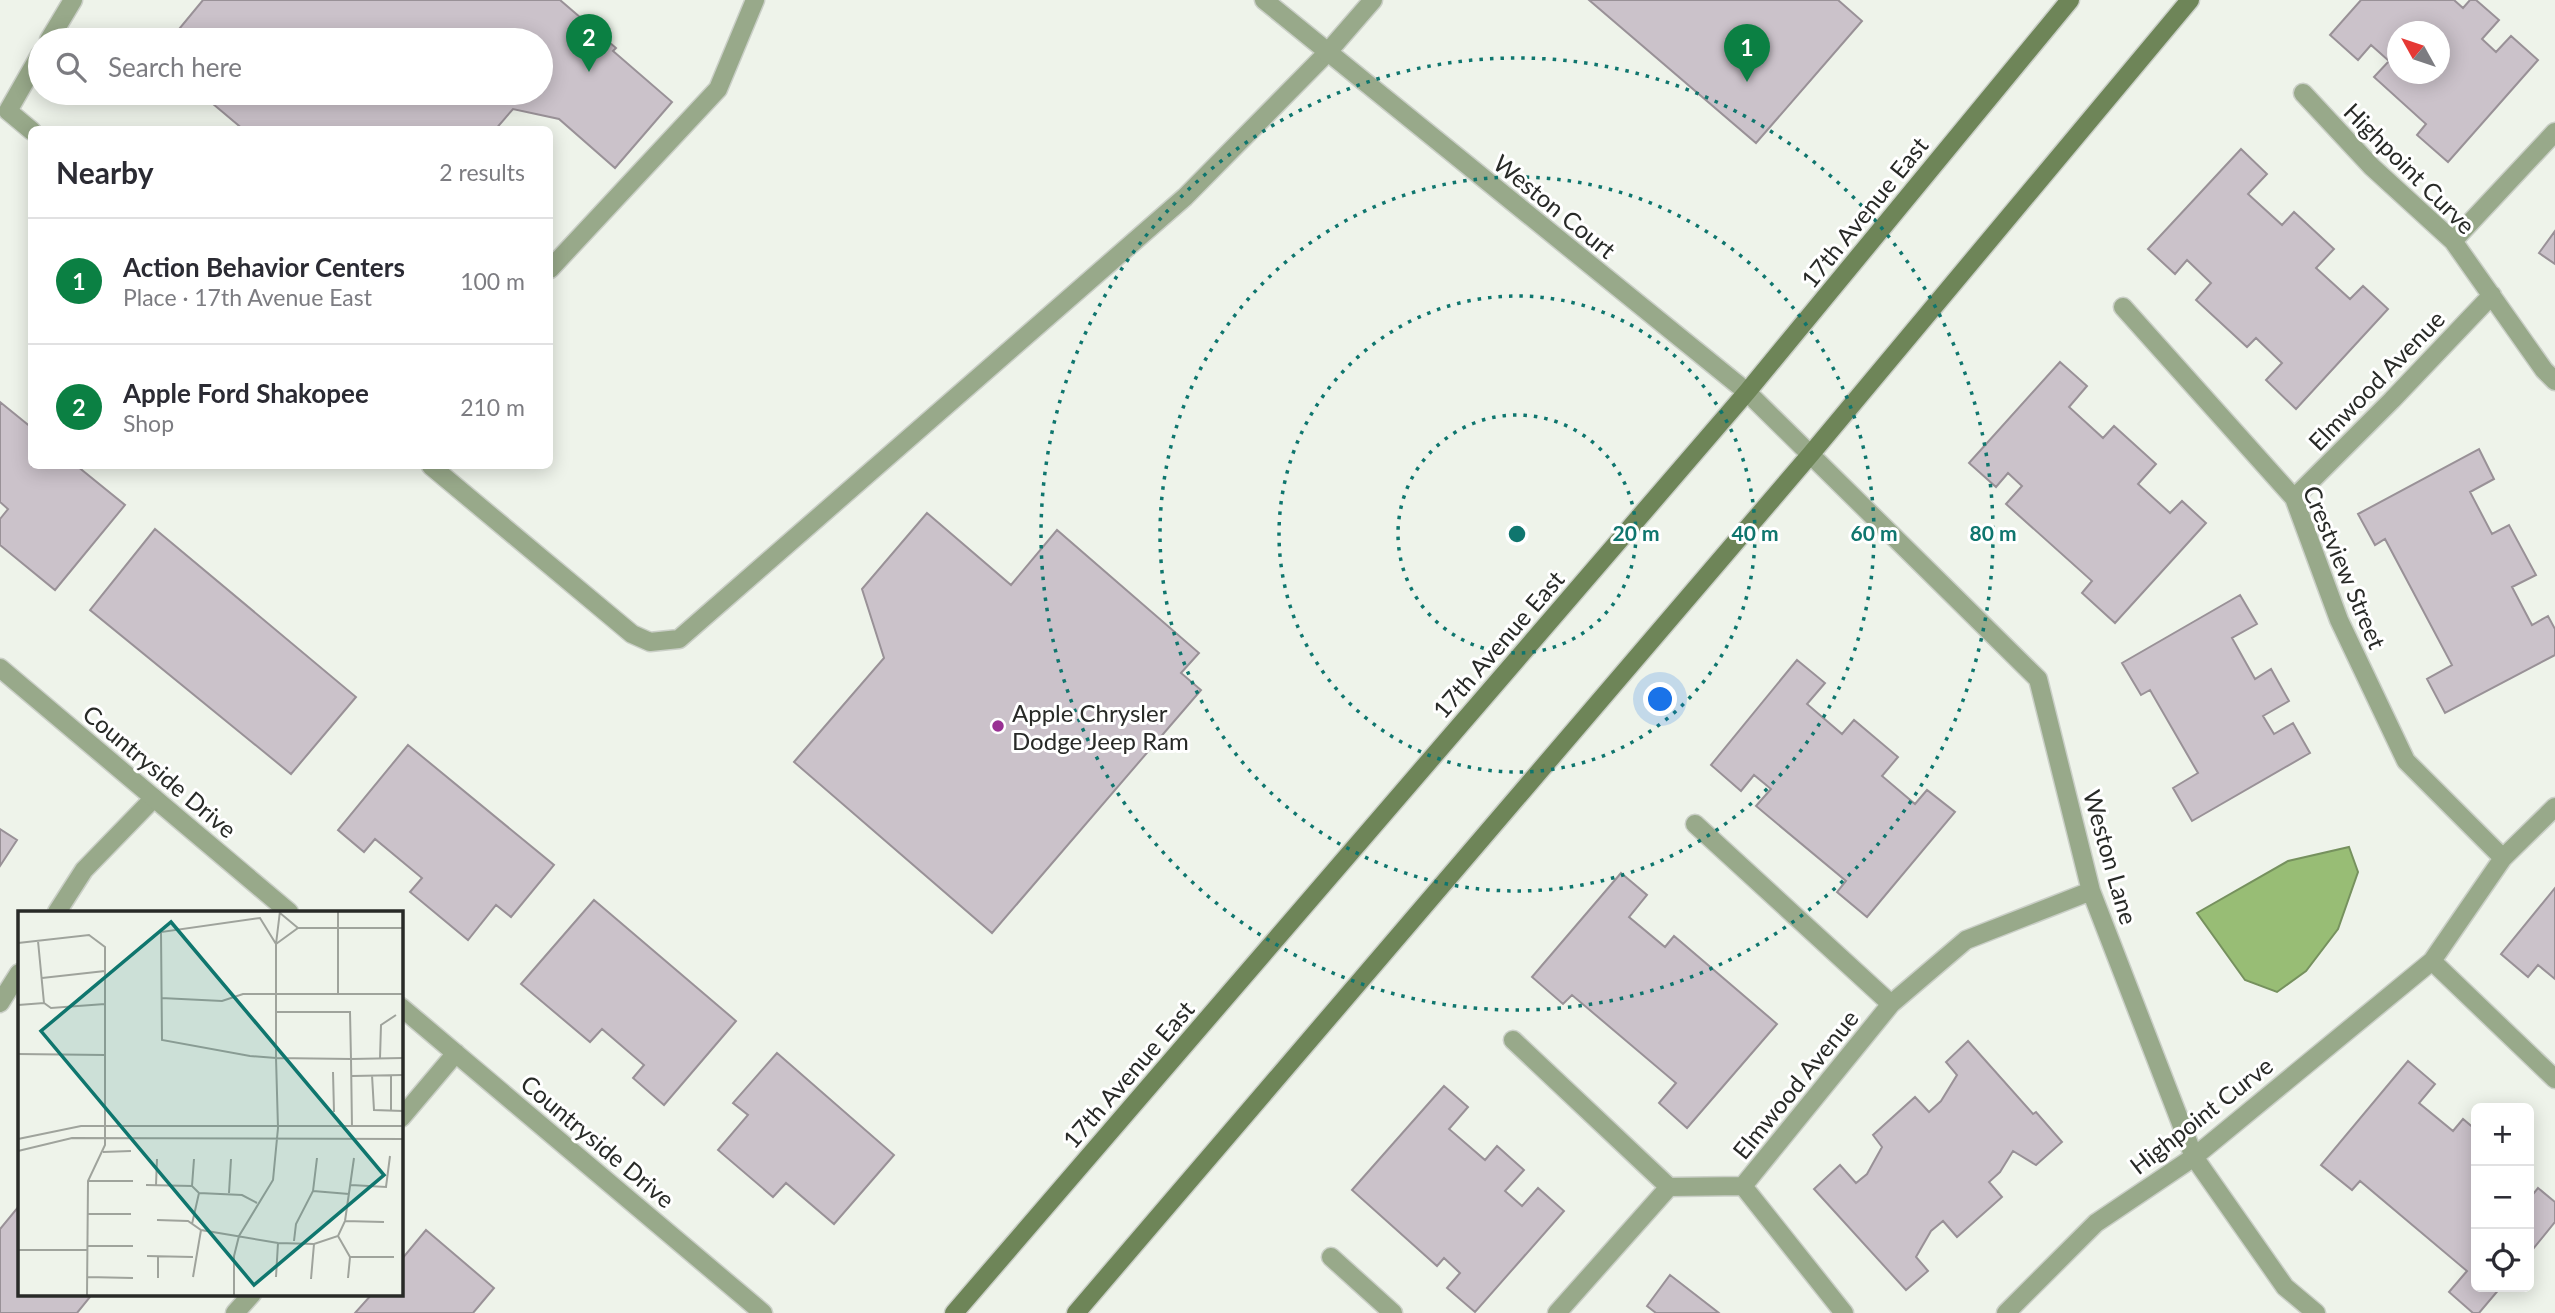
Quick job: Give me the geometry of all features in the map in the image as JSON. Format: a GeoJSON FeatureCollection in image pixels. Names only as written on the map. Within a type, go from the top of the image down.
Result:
{"type":"FeatureCollection","features":[{"type":"Feature","properties":{"kind":"street"},"geometry":{"type":"LineString","coordinates":[[56,28],[73,0]]}},
{"type":"Feature","properties":{"kind":"street"},"geometry":{"type":"LineString","coordinates":[[553,266],[718,89],[755,0]]}},
{"type":"Feature","properties":{"kind":"street","name":"Weston Court"},"geometry":{"type":"LineString","coordinates":[[1264,0],[1747,392],[1810,455]]}},
{"type":"Feature","properties":{"kind":"street"},"geometry":{"type":"LineString","coordinates":[[435,469],[632,634],[650,642],[679,639],[1185,197],[1327,53],[1373,0]]}},
{"type":"Feature","properties":{"kind":"street","name":"17th Avenue East"},"geometry":{"type":"LineString","coordinates":[[954,1313],[1747,392],[2070,0]]}},
{"type":"Feature","properties":{"kind":"street"},"geometry":{"type":"LineString","coordinates":[[1076,1313],[1810,455],[2190,0]]}},
{"type":"Feature","properties":{"kind":"street"},"geometry":{"type":"LineString","coordinates":[[28,76],[8,111],[28,128]]}},
{"type":"Feature","properties":{"kind":"street","name":"Highpoint Curve"},"geometry":{"type":"LineString","coordinates":[[2303,93],[2372,167],[2453,241],[2544,370],[2555,381]]}},
{"type":"Feature","properties":{"kind":"street"},"geometry":{"type":"LineString","coordinates":[[2453,241],[2555,132]]}},
{"type":"Feature","properties":{"kind":"street","name":"Elmwood Avenue"},"geometry":{"type":"LineString","coordinates":[[2294,498],[2392,401],[2491,295]]}},
{"type":"Feature","properties":{"kind":"street","name":"Crestview Street"},"geometry":{"type":"LineString","coordinates":[[2123,307],[2294,498],[2339,620],[2406,761],[2503,858]]}},
{"type":"Feature","properties":{"kind":"street","name":"Weston Lane"},"geometry":{"type":"LineString","coordinates":[[1810,455],[2038,679],[2091,891],[2194,1157],[2284,1287],[2316,1313]]}},
{"type":"Feature","properties":{"kind":"street","name":"Countryside Drive"},"geometry":{"type":"LineString","coordinates":[[0,668],[288,911]]}},
{"type":"Feature","properties":{"kind":"street"},"geometry":{"type":"LineString","coordinates":[[58,911],[84,870],[154,798]]}},
{"type":"Feature","properties":{"kind":"street","name":"Highpoint Curve"},"geometry":{"type":"LineString","coordinates":[[2006,1313],[2096,1223],[2194,1157],[2432,961],[2503,858],[2555,807]]}},
{"type":"Feature","properties":{"kind":"street"},"geometry":{"type":"LineString","coordinates":[[1695,824],[1891,1004]]}},
{"type":"Feature","properties":{"kind":"street","name":"Elmwood Avenue"},"geometry":{"type":"LineString","coordinates":[[1669,1187],[1743,1186],[1891,1004],[1966,940],[2091,891]]}},
{"type":"Feature","properties":{"kind":"street"},"geometry":{"type":"LineString","coordinates":[[2432,961],[2555,1079]]}},
{"type":"Feature","properties":{"kind":"street"},"geometry":{"type":"LineString","coordinates":[[0,1003],[18,975]]}},
{"type":"Feature","properties":{"kind":"street","name":"Countryside Drive"},"geometry":{"type":"LineString","coordinates":[[402,1008],[763,1313]]}},
{"type":"Feature","properties":{"kind":"street"},"geometry":{"type":"LineString","coordinates":[[1513,1040],[1669,1187],[1557,1313]]}},
{"type":"Feature","properties":{"kind":"street"},"geometry":{"type":"LineString","coordinates":[[402,1117],[456,1053]]}},
{"type":"Feature","properties":{"kind":"street"},"geometry":{"type":"LineString","coordinates":[[1743,1186],[1844,1313]]}},
{"type":"Feature","properties":{"kind":"street"},"geometry":{"type":"LineString","coordinates":[[1331,1257],[1393,1313]]}},
{"type":"Feature","properties":{"kind":"street"},"geometry":{"type":"LineString","coordinates":[[235,1313],[249,1296]]}},
{"type":"Feature","properties":{"kind":"shaded area"},"geometry":{"type":"Polygon","coordinates":[[[2349,847],[2358,872],[2338,929],[2306,971],[2277,992],[2245,980],[2197,913],[2288,861],[2349,847]]]}},
{"type":"Feature","properties":{"kind":"building"},"geometry":{"type":"Polygon","coordinates":[[[203,0],[560,0],[616,48],[613,51],[672,102],[615,168],[559,119],[513,109],[498,126],[239,126],[214,105],[553,105],[553,28],[180,28],[203,0]]]}},
{"type":"Feature","properties":{"kind":"building"},"geometry":{"type":"Polygon","coordinates":[[[1589,0],[1838,0],[1862,21],[1756,143],[1589,0]]]}},
{"type":"Feature","properties":{"kind":"building"},"geometry":{"type":"Polygon","coordinates":[[[2361,0],[2454,0],[2463,8],[2470,0],[2476,0],[2499,20],[2482,39],[2496,52],[2511,36],[2538,60],[2448,162],[2417,135],[2426,124],[2374,77],[2387,63],[2387,84],[2450,84],[2450,21],[2387,21],[2387,59],[2371,45],[2358,60],[2330,35],[2361,0]]]}},
{"type":"Feature","properties":{"kind":"building"},"geometry":{"type":"Polygon","coordinates":[[[2241,149],[2267,174],[2248,194],[2282,225],[2294,212],[2334,249],[2316,268],[2350,299],[2363,286],[2388,309],[2296,409],[2266,380],[2282,363],[2256,338],[2247,347],[2196,300],[2211,283],[2187,260],[2175,274],[2148,249],[2241,149]]]}},
{"type":"Feature","properties":{"kind":"building"},"geometry":{"type":"Polygon","coordinates":[[[2555,231],[2555,264],[2539,253],[2555,231]]]}},
{"type":"Feature","properties":{"kind":"building"},"geometry":{"type":"Polygon","coordinates":[[[2060,362],[2087,386],[2069,407],[2103,438],[2114,426],[2156,464],[2138,484],[2170,513],[2182,501],[2206,523],[2115,623],[2082,593],[2092,581],[2006,504],[2022,486],[2008,473],[1996,487],[1969,463],[2060,362]]]}},
{"type":"Feature","properties":{"kind":"building"},"geometry":{"type":"Polygon","coordinates":[[[0,402],[28,425],[28,469],[81,469],[125,505],[55,590],[0,545],[0,519],[8,509],[0,502],[0,402]]]}},
{"type":"Feature","properties":{"kind":"building"},"geometry":{"type":"Polygon","coordinates":[[[2479,449],[2494,479],[2470,492],[2492,534],[2509,525],[2536,575],[2512,587],[2532,625],[2548,616],[2555,629],[2555,655],[2445,713],[2427,679],[2452,665],[2385,539],[2375,545],[2358,514],[2479,449]]]}},
{"type":"Feature","properties":{"kind":"building","name":"Apple Chrysler Dodge Jeep Ram"},"geometry":{"type":"Polygon","coordinates":[[[927,513],[1011,585],[1057,530],[1199,653],[1181,673],[1201,690],[992,933],[794,762],[884,658],[862,589],[927,513]]]}},
{"type":"Feature","properties":{"kind":"building"},"geometry":{"type":"Polygon","coordinates":[[[155,529],[356,697],[291,774],[90,610],[155,529]]]}},
{"type":"Feature","properties":{"kind":"building"},"geometry":{"type":"Polygon","coordinates":[[[2240,595],[2257,624],[2232,638],[2255,679],[2271,669],[2289,701],[2263,716],[2274,734],[2293,723],[2310,753],[2192,821],[2173,788],[2198,773],[2150,690],[2141,695],[2122,663],[2240,595]]]}},
{"type":"Feature","properties":{"kind":"building"},"geometry":{"type":"Polygon","coordinates":[[[1797,660],[1825,683],[1807,704],[1842,734],[1854,720],[1898,757],[1882,776],[1915,804],[1927,790],[1955,812],[1867,917],[1837,892],[1846,881],[1756,806],[1771,789],[1754,775],[1741,791],[1711,765],[1797,660]]]}},
{"type":"Feature","properties":{"kind":"building"},"geometry":{"type":"Polygon","coordinates":[[[408,745],[554,865],[511,917],[496,905],[468,940],[410,892],[422,878],[375,839],[364,852],[338,830],[408,745]]]}},
{"type":"Feature","properties":{"kind":"building"},"geometry":{"type":"Polygon","coordinates":[[[0,829],[17,840],[0,866],[0,829]]]}},
{"type":"Feature","properties":{"kind":"building"},"geometry":{"type":"Polygon","coordinates":[[[1621,873],[1647,895],[1629,917],[1665,947],[1674,936],[1777,1024],[1687,1128],[1659,1103],[1676,1083],[1572,995],[1563,1004],[1532,977],[1621,873]]]}},
{"type":"Feature","properties":{"kind":"building"},"geometry":{"type":"Polygon","coordinates":[[[2555,888],[2555,979],[2538,965],[2528,977],[2501,954],[2555,888]]]}},
{"type":"Feature","properties":{"kind":"building"},"geometry":{"type":"Polygon","coordinates":[[[594,900],[736,1021],[664,1105],[633,1078],[644,1065],[602,1029],[590,1042],[521,984],[594,900]]]}},
{"type":"Feature","properties":{"kind":"building"},"geometry":{"type":"Polygon","coordinates":[[[1968,1041],[2033,1114],[2036,1112],[2062,1142],[2036,1165],[2013,1151],[2000,1172],[1989,1182],[2002,1197],[1957,1237],[1943,1221],[1931,1231],[1916,1257],[1928,1271],[1906,1290],[1814,1189],[1840,1165],[1856,1183],[1867,1174],[1882,1147],[1873,1135],[1915,1097],[1929,1112],[1941,1101],[1957,1075],[1946,1062],[1968,1041]]]}},
{"type":"Feature","properties":{"kind":"building"},"geometry":{"type":"Polygon","coordinates":[[[777,1053],[894,1155],[834,1224],[786,1183],[773,1197],[718,1150],[748,1115],[733,1103],[777,1053]]]}},
{"type":"Feature","properties":{"kind":"building"},"geometry":{"type":"Polygon","coordinates":[[[2408,1061],[2435,1084],[2419,1103],[2453,1131],[2463,1119],[2471,1126],[2471,1292],[2497,1292],[2479,1313],[2473,1313],[2449,1292],[2467,1271],[2360,1181],[2352,1190],[2321,1165],[2408,1061]]]}},
{"type":"Feature","properties":{"kind":"building"},"geometry":{"type":"Polygon","coordinates":[[[1444,1086],[1468,1107],[1449,1129],[1485,1160],[1497,1146],[1524,1170],[1505,1191],[1522,1206],[1538,1188],[1564,1211],[1475,1312],[1447,1288],[1460,1273],[1444,1258],[1437,1266],[1352,1190],[1444,1086]]]}},
{"type":"Feature","properties":{"kind":"building"},"geometry":{"type":"Polygon","coordinates":[[[2538,1188],[2555,1202],[2555,1222],[2534,1248],[2534,1229],[2534,1193],[2538,1188]]]}},
{"type":"Feature","properties":{"kind":"building"},"geometry":{"type":"Polygon","coordinates":[[[18,1207],[18,1296],[89,1296],[77,1313],[0,1313],[0,1229],[18,1207]]]}},
{"type":"Feature","properties":{"kind":"building"},"geometry":{"type":"Polygon","coordinates":[[[426,1230],[494,1288],[473,1313],[355,1313],[370,1296],[402,1296],[402,1259],[426,1230]]]}},
{"type":"Feature","properties":{"kind":"building"},"geometry":{"type":"Polygon","coordinates":[[[1670,1275],[1719,1313],[1656,1313],[1647,1306],[1670,1275]]]}},
{"type":"Feature","properties":{"kind":"place","name":"Apple Ford Shakopee"},"geometry":{"type":"Point","coordinates":[589,72]}},
{"type":"Feature","properties":{"kind":"place","name":"Action Behavior Centers"},"geometry":{"type":"Point","coordinates":[1747,82]}},
{"type":"Feature","properties":{"kind":"place","name":"Apple Chrysler Dodge Jeep Ram"},"geometry":{"type":"Point","coordinates":[998,726]}}]}
